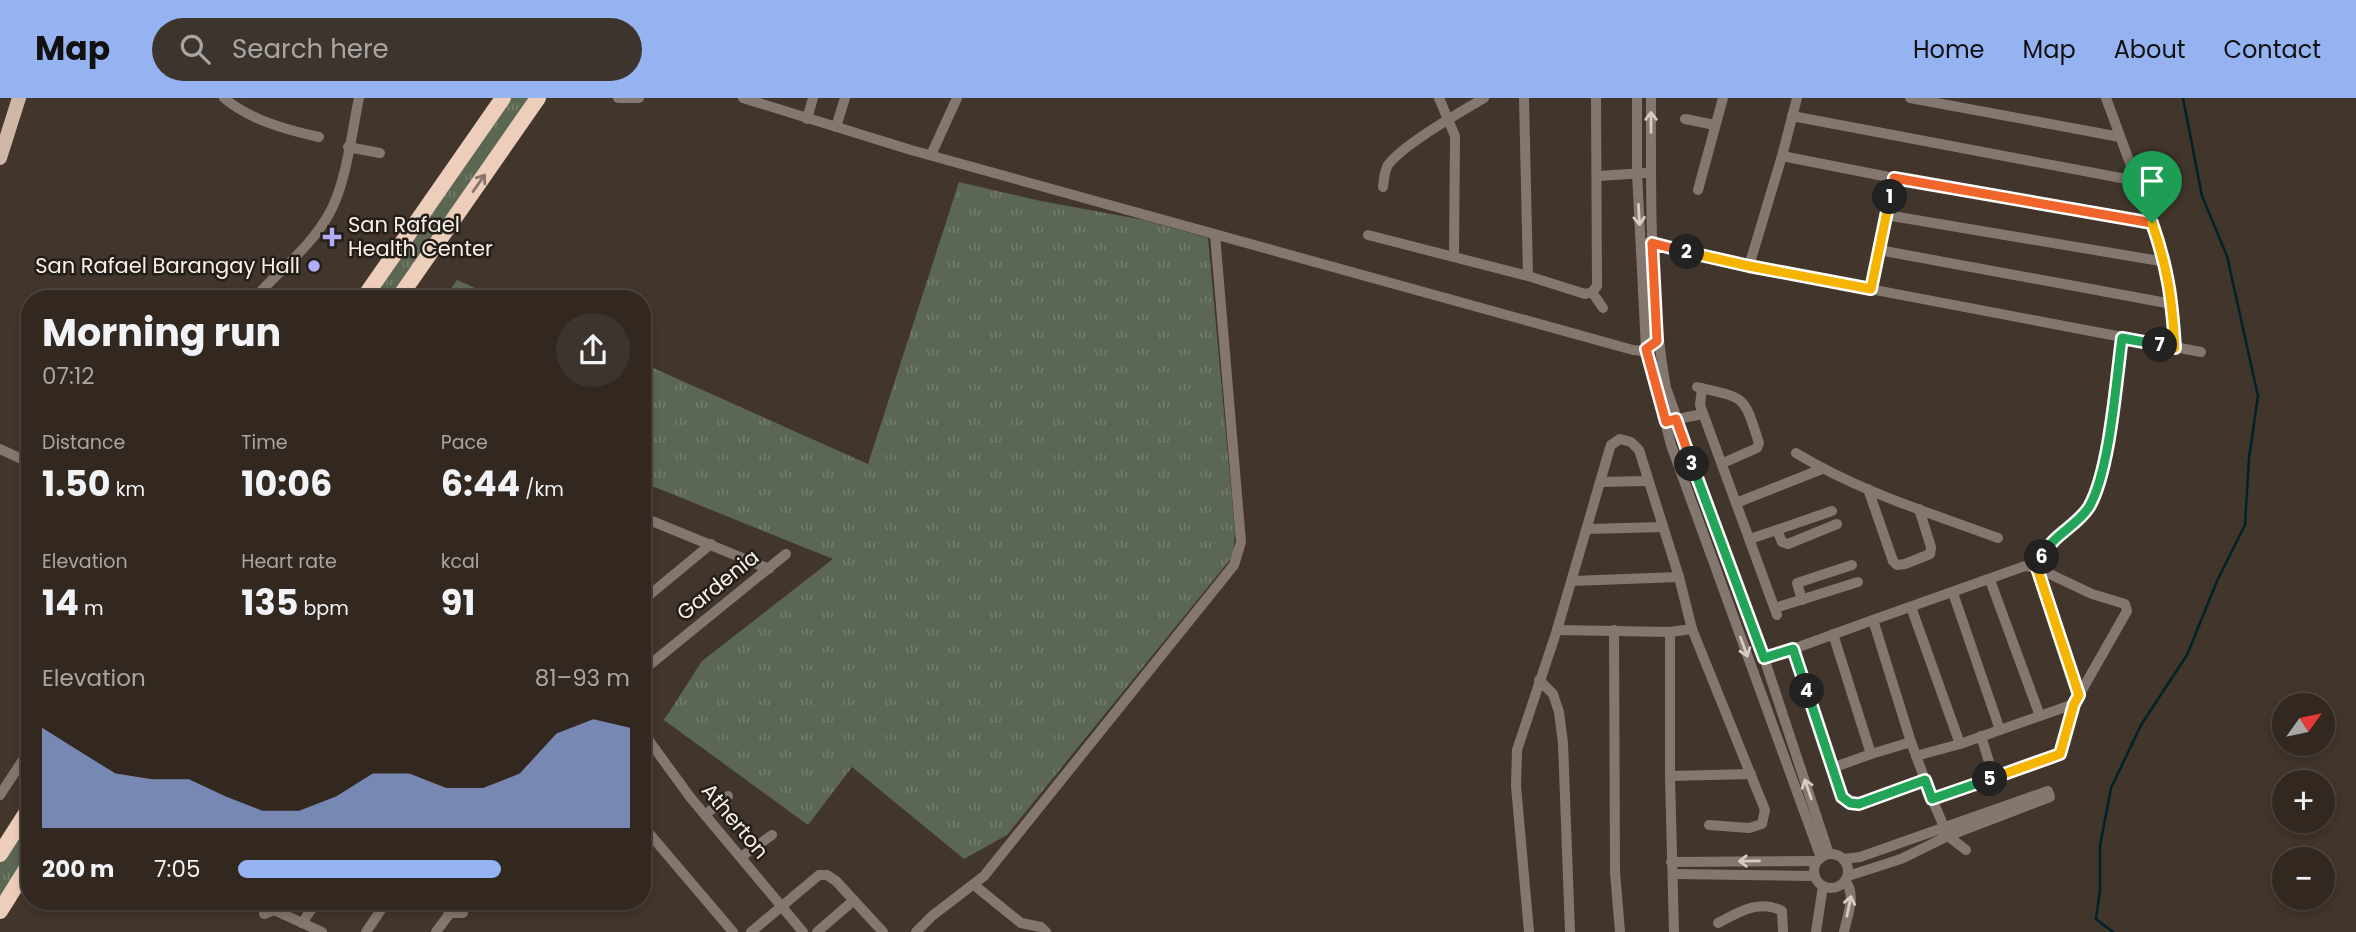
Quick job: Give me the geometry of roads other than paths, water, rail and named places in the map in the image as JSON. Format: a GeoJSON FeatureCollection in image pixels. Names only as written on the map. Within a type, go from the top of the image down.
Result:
{"type":"FeatureCollection","features":[{"type":"Feature","properties":{"kind":"highway"},"geometry":{"type":"LineString","coordinates":[[369,290],[503,98]]}},
{"type":"Feature","properties":{"kind":"highway"},"geometry":{"type":"LineString","coordinates":[[404,290],[538,98]]}},
{"type":"Feature","properties":{"kind":"highway"},"geometry":{"type":"LineString","coordinates":[[0,854],[21,821]]}},
{"type":"Feature","properties":{"kind":"highway"},"geometry":{"type":"LineString","coordinates":[[0,911],[21,877]]}},
{"type":"Feature","properties":{"kind":"main road"},"geometry":{"type":"LineString","coordinates":[[0,158],[19,98]]}},
{"type":"Feature","properties":{"kind":"street"},"geometry":{"type":"LineString","coordinates":[[224,98],[252,115],[299,134],[319,137]]}},
{"type":"Feature","properties":{"kind":"street"},"geometry":{"type":"LineString","coordinates":[[263,290],[313,238],[330,213],[359,98]]}},
{"type":"Feature","properties":{"kind":"street"},"geometry":{"type":"LineString","coordinates":[[618,98],[639,98]]}},
{"type":"Feature","properties":{"kind":"street"},"geometry":{"type":"LineString","coordinates":[[743,98],[931,155],[1633,350],[1646,349],[1657,341]]}},
{"type":"Feature","properties":{"kind":"street"},"geometry":{"type":"LineString","coordinates":[[807,119],[813,98]]}},
{"type":"Feature","properties":{"kind":"street"},"geometry":{"type":"LineString","coordinates":[[836,127],[845,98]]}},
{"type":"Feature","properties":{"kind":"street"},"geometry":{"type":"LineString","coordinates":[[931,155],[957,98]]}},
{"type":"Feature","properties":{"kind":"street"},"geometry":{"type":"LineString","coordinates":[[1439,98],[1455,136],[1454,257]]}},
{"type":"Feature","properties":{"kind":"street"},"geometry":{"type":"LineString","coordinates":[[1383,187],[1387,167],[1394,159],[1484,98]]}},
{"type":"Feature","properties":{"kind":"street"},"geometry":{"type":"LineString","coordinates":[[1524,98],[1528,276]]}},
{"type":"Feature","properties":{"kind":"street"},"geometry":{"type":"LineString","coordinates":[[1368,235],[1528,276],[1586,294],[1592,292],[1597,286],[1596,98]]}},
{"type":"Feature","properties":{"kind":"street"},"geometry":{"type":"LineString","coordinates":[[1637,98],[1637,173],[1657,341],[1676,457],[1822,858]]}},
{"type":"Feature","properties":{"kind":"street"},"geometry":{"type":"LineString","coordinates":[[1651,98],[1651,173],[1646,243],[1646,349],[1764,658],[1822,858],[1815,876]]}},
{"type":"Feature","properties":{"kind":"street"},"geometry":{"type":"LineString","coordinates":[[1698,190],[1723,98]]}},
{"type":"Feature","properties":{"kind":"street"},"geometry":{"type":"LineString","coordinates":[[1749,266],[1797,98]]}},
{"type":"Feature","properties":{"kind":"street"},"geometry":{"type":"LineString","coordinates":[[1910,98],[2120,137]]}},
{"type":"Feature","properties":{"kind":"street"},"geometry":{"type":"LineString","coordinates":[[2106,98],[2166,262],[2175,348]]}},
{"type":"Feature","properties":{"kind":"street"},"geometry":{"type":"LineString","coordinates":[[1792,116],[2137,181]]}},
{"type":"Feature","properties":{"kind":"street"},"geometry":{"type":"LineString","coordinates":[[1685,119],[1715,125]]}},
{"type":"Feature","properties":{"kind":"street"},"geometry":{"type":"LineString","coordinates":[[348,147],[380,153]]}},
{"type":"Feature","properties":{"kind":"street"},"geometry":{"type":"LineString","coordinates":[[1782,156],[2152,223]]}},
{"type":"Feature","properties":{"kind":"street"},"geometry":{"type":"LineString","coordinates":[[1598,176],[1651,173]]}},
{"type":"Feature","properties":{"kind":"street"},"geometry":{"type":"LineString","coordinates":[[1871,289],[1894,178]]}},
{"type":"Feature","properties":{"kind":"street"},"geometry":{"type":"LineString","coordinates":[[1886,215],[2166,262]]}},
{"type":"Feature","properties":{"kind":"street"},"geometry":{"type":"LineString","coordinates":[[916,932],[932,916],[984,876],[1234,565],[1241,542],[1215,234]]}},
{"type":"Feature","properties":{"kind":"street"},"geometry":{"type":"LineString","coordinates":[[1646,243],[1749,266],[2200,352]]}},
{"type":"Feature","properties":{"kind":"street"},"geometry":{"type":"LineString","coordinates":[[1879,250],[2172,303]]}},
{"type":"Feature","properties":{"kind":"street"},"geometry":{"type":"LineString","coordinates":[[1592,292],[1603,308]]}},
{"type":"Feature","properties":{"kind":"street"},"geometry":{"type":"LineString","coordinates":[[2077,700],[2037,568],[2050,542],[2082,516],[2094,496],[2102,472],[2122,338]]}},
{"type":"Feature","properties":{"kind":"street"},"geometry":{"type":"LineString","coordinates":[[1723,463],[1753,452],[1759,443],[1744,401],[1699,387],[1702,410],[1776,612],[1802,600],[1858,584],[1850,562],[1797,583],[1802,600]]}},
{"type":"Feature","properties":{"kind":"street"},"geometry":{"type":"LineString","coordinates":[[1670,416],[1702,410]]}},
{"type":"Feature","properties":{"kind":"street"},"geometry":{"type":"LineString","coordinates":[[1530,932],[1516,767],[1517,750],[1557,631],[1611,444],[1620,439],[1631,442],[1639,450],[1692,629],[1765,810],[1762,824],[1749,828],[1709,825]]}},
{"type":"Feature","properties":{"kind":"street"},"geometry":{"type":"LineString","coordinates":[[0,450],[21,459]]}},
{"type":"Feature","properties":{"kind":"street"},"geometry":{"type":"LineString","coordinates":[[1797,453],[1822,469],[1868,489],[1998,537]]}},
{"type":"Feature","properties":{"kind":"street"},"geometry":{"type":"LineString","coordinates":[[1736,503],[1822,469]]}},
{"type":"Feature","properties":{"kind":"street"},"geometry":{"type":"LineString","coordinates":[[1600,482],[1647,481]]}},
{"type":"Feature","properties":{"kind":"street"},"geometry":{"type":"LineString","coordinates":[[1868,489],[1893,561],[1897,565],[1930,554],[1931,547],[1919,509]]}},
{"type":"Feature","properties":{"kind":"street"},"geometry":{"type":"LineString","coordinates":[[1750,539],[1831,507],[1838,526],[1788,544],[1782,542],[1777,530]]}},
{"type":"Feature","properties":{"kind":"street"},"geometry":{"type":"LineString","coordinates":[[651,521],[769,569]]}},
{"type":"Feature","properties":{"kind":"street"},"geometry":{"type":"LineString","coordinates":[[1587,529],[1663,527]]}},
{"type":"Feature","properties":{"kind":"street"},"geometry":{"type":"LineString","coordinates":[[651,593],[710,544]]}},
{"type":"Feature","properties":{"kind":"street","name":"Gardenia"},"geometry":{"type":"LineString","coordinates":[[651,664],[786,554]]}},
{"type":"Feature","properties":{"kind":"street"},"geometry":{"type":"LineString","coordinates":[[1764,658],[2025,566],[2037,568],[2092,594],[2125,604],[2127,611],[2077,700],[2060,754],[1932,799]]}},
{"type":"Feature","properties":{"kind":"street"},"geometry":{"type":"LineString","coordinates":[[1572,581],[1679,578]]}},
{"type":"Feature","properties":{"kind":"street"},"geometry":{"type":"LineString","coordinates":[[1990,580],[2040,716]]}},
{"type":"Feature","properties":{"kind":"street"},"geometry":{"type":"LineString","coordinates":[[1953,593],[2000,730]]}},
{"type":"Feature","properties":{"kind":"street"},"geometry":{"type":"LineString","coordinates":[[1910,607],[1959,744]]}},
{"type":"Feature","properties":{"kind":"street"},"geometry":{"type":"LineString","coordinates":[[1873,620],[1911,742],[1932,799],[1946,831],[1966,849]]}},
{"type":"Feature","properties":{"kind":"street"},"geometry":{"type":"LineString","coordinates":[[1557,631],[1670,632],[1692,629]]}},
{"type":"Feature","properties":{"kind":"street"},"geometry":{"type":"LineString","coordinates":[[1614,630],[1615,872],[1620,932]]}},
{"type":"Feature","properties":{"kind":"street"},"geometry":{"type":"LineString","coordinates":[[1670,632],[1674,932]]}},
{"type":"Feature","properties":{"kind":"street"},"geometry":{"type":"LineString","coordinates":[[1833,634],[1871,754]]}},
{"type":"Feature","properties":{"kind":"street"},"geometry":{"type":"LineString","coordinates":[[1793,649],[1842,797],[1850,803],[1859,804],[1925,780]]}},
{"type":"Feature","properties":{"kind":"street"},"geometry":{"type":"LineString","coordinates":[[1539,680],[1553,694],[1559,712],[1563,743],[1570,932]]}},
{"type":"Feature","properties":{"kind":"street"},"geometry":{"type":"LineString","coordinates":[[1916,756],[2000,730],[2077,700]]}},
{"type":"Feature","properties":{"kind":"street"},"geometry":{"type":"LineString","coordinates":[[1980,736],[1994,778]]}},
{"type":"Feature","properties":{"kind":"street"},"geometry":{"type":"LineString","coordinates":[[1832,768],[1911,742]]}},
{"type":"Feature","properties":{"kind":"street","name":"Atherton"},"geometry":{"type":"LineString","coordinates":[[651,743],[705,815],[803,932]]}},
{"type":"Feature","properties":{"kind":"street"},"geometry":{"type":"LineString","coordinates":[[0,795],[21,763]]}},
{"type":"Feature","properties":{"kind":"street"},"geometry":{"type":"LineString","coordinates":[[1670,776],[1751,774]]}},
{"type":"Feature","properties":{"kind":"street"},"geometry":{"type":"LineString","coordinates":[[1672,868],[1860,857],[1946,831],[2049,794]]}},
{"type":"Feature","properties":{"kind":"street"},"geometry":{"type":"LineString","coordinates":[[705,815],[728,796]]}},
{"type":"Feature","properties":{"kind":"street"},"geometry":{"type":"LineString","coordinates":[[1672,868],[1815,876],[1823,886],[1837,887],[1846,878],[1901,859],[1946,831]]}},
{"type":"Feature","properties":{"kind":"street"},"geometry":{"type":"LineString","coordinates":[[741,858],[772,835]]}},
{"type":"Feature","properties":{"kind":"street"},"geometry":{"type":"LineString","coordinates":[[651,836],[733,932]]}},
{"type":"Feature","properties":{"kind":"street"},"geometry":{"type":"LineString","coordinates":[[1843,859],[1848,867],[1846,878],[1852,894],[1844,932]]}},
{"type":"Feature","properties":{"kind":"street"},"geometry":{"type":"LineString","coordinates":[[751,932],[819,875],[827,875],[836,881],[883,932]]}},
{"type":"Feature","properties":{"kind":"street"},"geometry":{"type":"LineString","coordinates":[[974,885],[1021,923],[1041,927],[1046,932]]}},
{"type":"Feature","properties":{"kind":"street"},"geometry":{"type":"LineString","coordinates":[[1816,932],[1823,886]]}},
{"type":"Feature","properties":{"kind":"street"},"geometry":{"type":"LineString","coordinates":[[817,932],[854,900]]}},
{"type":"Feature","properties":{"kind":"street"},"geometry":{"type":"LineString","coordinates":[[1718,922],[1752,906],[1775,908],[1782,911],[1783,932]]}},
{"type":"Feature","properties":{"kind":"street"},"geometry":{"type":"LineString","coordinates":[[272,910],[322,932]]}},
{"type":"Feature","properties":{"kind":"street"},"geometry":{"type":"LineString","coordinates":[[302,923],[311,910]]}},
{"type":"Feature","properties":{"kind":"street"},"geometry":{"type":"LineString","coordinates":[[366,932],[381,910]]}},
{"type":"Feature","properties":{"kind":"street"},"geometry":{"type":"LineString","coordinates":[[450,913],[463,913]]}},
{"type":"Feature","properties":{"kind":"street"},"geometry":{"type":"LineString","coordinates":[[436,932],[450,913]]}},
{"type":"Feature","properties":{"kind":"waterway"},"geometry":{"type":"LineString","coordinates":[[2113,932],[2096,919],[2100,890],[2100,846],[2111,788],[2141,725],[2187,655],[2217,581],[2245,525],[2249,458],[2258,396],[2227,256],[2202,196],[2183,98]]}},
{"type":"Feature","properties":{"kind":"place","name":"San Rafael Health Center"},"geometry":{"type":"Point","coordinates":[332,237]}},
{"type":"Feature","properties":{"kind":"place","name":"San Rafael Barangay Hall"},"geometry":{"type":"Point","coordinates":[314,266]}}]}
